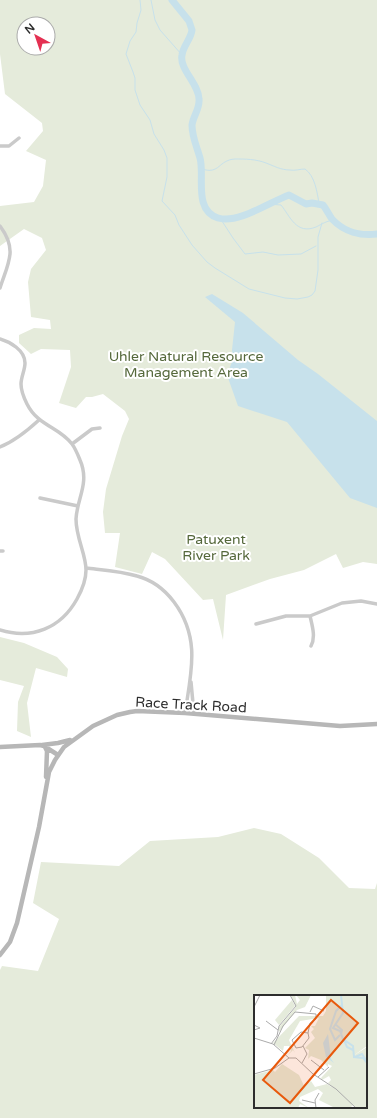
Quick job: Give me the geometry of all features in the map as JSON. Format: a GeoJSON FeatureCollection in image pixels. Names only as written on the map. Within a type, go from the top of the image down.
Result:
{"type":"FeatureCollection","features":[{"type":"Feature","properties":{"kind":"street"},"geometry":{"type":"LineString","coordinates":[[0,146],[9,146],[19,138]]}},
{"type":"Feature","properties":{"kind":"street"},"geometry":{"type":"LineString","coordinates":[[0,226],[7,239],[11,254],[0,288]]}},
{"type":"Feature","properties":{"kind":"street"},"geometry":{"type":"LineString","coordinates":[[0,340],[11,344],[24,358],[25,366],[21,388],[27,404],[39,420],[60,433],[72,444],[82,464],[84,485],[76,517],[77,532],[86,568],[86,576],[81,590],[68,613],[60,621],[48,628],[25,634],[0,630]]}},
{"type":"Feature","properties":{"kind":"street"},"geometry":{"type":"LineString","coordinates":[[0,447],[14,440],[39,420]]}},
{"type":"Feature","properties":{"kind":"street"},"geometry":{"type":"LineString","coordinates":[[72,444],[92,429],[100,428]]}},
{"type":"Feature","properties":{"kind":"street"},"geometry":{"type":"LineString","coordinates":[[40,498],[78,506]]}},
{"type":"Feature","properties":{"kind":"street"},"geometry":{"type":"LineString","coordinates":[[86,568],[137,576],[159,587],[168,594],[180,610],[190,634],[192,649],[191,676],[194,714]]}},
{"type":"Feature","properties":{"kind":"street"},"geometry":{"type":"LineString","coordinates":[[256,624],[286,616],[310,616],[342,603],[361,601],[377,604]]}},
{"type":"Feature","properties":{"kind":"street"},"geometry":{"type":"LineString","coordinates":[[310,616],[313,633],[313,642],[311,646]]}},
{"type":"Feature","properties":{"kind":"street"},"geometry":{"type":"LineString","coordinates":[[185,713],[191,676]]}},
{"type":"Feature","properties":{"kind":"street","name":"Race Track Road"},"geometry":{"type":"LineString","coordinates":[[0,955],[10,942],[17,923],[52,765],[64,747],[99,723],[130,712],[185,713],[340,726],[377,724]]}},
{"type":"Feature","properties":{"kind":"street"},"geometry":{"type":"LineString","coordinates":[[0,747],[58,743],[77,737]]}},
{"type":"Feature","properties":{"kind":"street"},"geometry":{"type":"LineString","coordinates":[[42,745],[58,755]]}},
{"type":"Feature","properties":{"kind":"street"},"geometry":{"type":"LineString","coordinates":[[42,745],[47,752],[47,784]]}},
{"type":"Feature","properties":{"kind":"green space"},"geometry":{"type":"Polygon","coordinates":[[[0,0],[377,0],[377,564],[363,562],[343,568],[336,554],[304,570],[270,579],[226,595],[223,640],[213,599],[203,600],[165,559],[152,552],[142,574],[115,567],[120,533],[105,533],[103,512],[106,489],[122,436],[129,419],[125,411],[103,394],[86,397],[76,408],[59,403],[71,367],[70,350],[41,349],[31,354],[19,343],[19,335],[34,328],[51,329],[50,320],[31,317],[28,282],[31,269],[46,250],[42,238],[24,229],[0,246],[0,206],[34,202],[43,186],[46,160],[26,151],[43,131],[42,123],[5,94],[0,54],[0,0]]]}},
{"type":"Feature","properties":{"kind":"green space"},"geometry":{"type":"Polygon","coordinates":[[[0,637],[24,643],[57,657],[68,669],[67,677],[36,668],[27,703],[31,737],[17,731],[18,702],[24,686],[0,680],[0,637]]]}},
{"type":"Feature","properties":{"kind":"green space"},"geometry":{"type":"Polygon","coordinates":[[[254,828],[281,834],[319,858],[349,888],[375,889],[377,883],[377,1118],[0,1118],[0,970],[2,966],[38,971],[59,919],[33,903],[41,862],[119,866],[150,841],[218,837],[254,828]]]}},
{"type":"Feature","properties":{"kind":"water"},"geometry":{"type":"Polygon","coordinates":[[[212,294],[243,313],[298,360],[377,421],[377,508],[350,498],[287,422],[238,406],[227,375],[233,359],[232,350],[235,322],[205,297],[212,294]]]}},
{"type":"Feature","properties":{"kind":"waterway"},"geometry":{"type":"LineString","coordinates":[[140,0],[141,10],[136,32],[130,41],[126,54],[135,78],[135,90],[140,105],[150,120],[154,134],[167,158],[167,177],[162,201],[175,215],[179,225],[192,245],[207,262],[249,289],[285,298],[297,299],[308,297],[315,291],[318,270],[318,237],[322,223]]}},
{"type":"Feature","properties":{"kind":"waterway"},"geometry":{"type":"LineString","coordinates":[[151,0],[155,20],[160,30],[182,55]]}},
{"type":"Feature","properties":{"kind":"waterway"},"geometry":{"type":"LineString","coordinates":[[172,0],[189,21],[192,30],[185,46],[182,60],[183,66],[198,93],[199,103],[192,129],[200,158],[203,200],[205,208],[210,214],[218,218],[235,218],[289,195],[306,204],[312,203],[323,205],[332,219],[347,230],[359,234],[377,234]]}},
{"type":"Feature","properties":{"kind":"waterway"},"geometry":{"type":"LineString","coordinates":[[202,169],[216,169],[225,162],[235,159],[258,161],[287,170],[305,169],[313,180],[319,203]]}},
{"type":"Feature","properties":{"kind":"waterway"},"geometry":{"type":"LineString","coordinates":[[268,204],[281,205],[294,223],[303,228],[309,229],[334,220]]}},
{"type":"Feature","properties":{"kind":"waterway"},"geometry":{"type":"LineString","coordinates":[[220,218],[245,254],[263,252],[278,255],[301,254],[316,246]]}},
{"type":"Feature","properties":{"kind":"park label","name":"Uhler Natural Resource Management Area"},"geometry":{"type":"Point","coordinates":[186,364]}},
{"type":"Feature","properties":{"kind":"park label","name":"Patuxent River Park"},"geometry":{"type":"Point","coordinates":[216,548]}}]}
